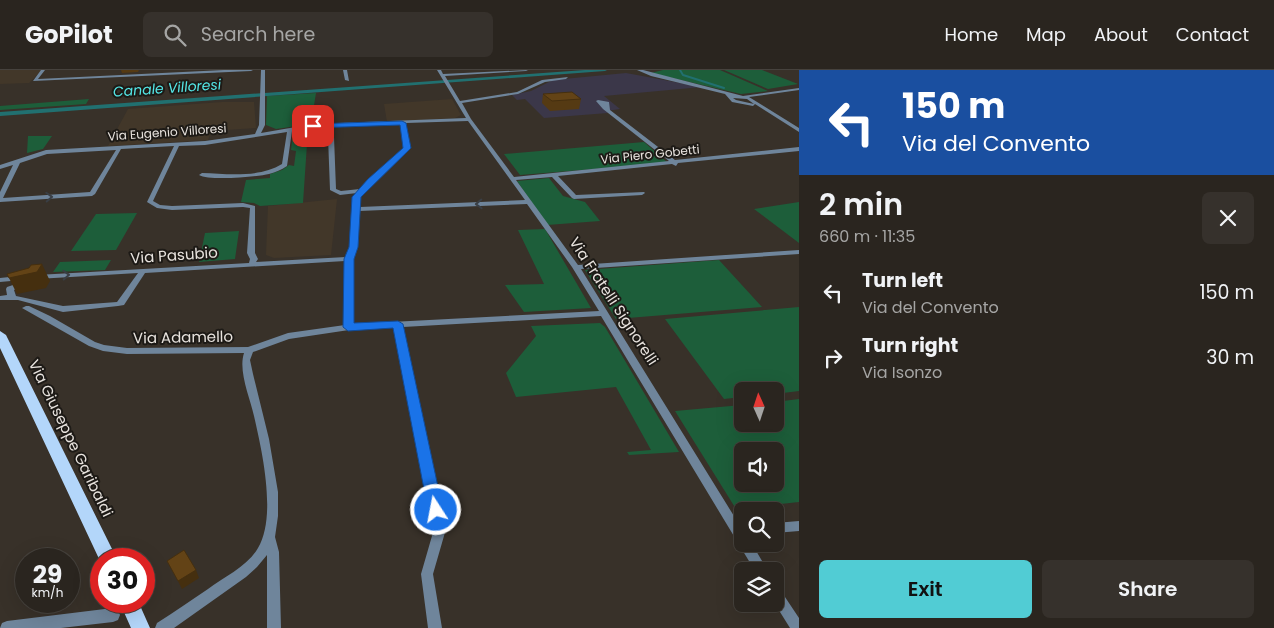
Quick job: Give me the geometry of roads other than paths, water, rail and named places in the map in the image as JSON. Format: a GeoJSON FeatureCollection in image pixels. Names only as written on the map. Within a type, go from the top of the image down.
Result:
{"type":"FeatureCollection","features":[{"type":"Feature","properties":{"kind":"main road","name":"Via Giuseppe Garibaldi"},"geometry":{"type":"LineString","coordinates":[[1,337],[103,548]]}},
{"type":"Feature","properties":{"kind":"main road"},"geometry":{"type":"LineString","coordinates":[[134,613],[141,628]]}},
{"type":"Feature","properties":{"kind":"street"},"geometry":{"type":"LineString","coordinates":[[43,70],[36,81],[109,78],[165,72],[251,70]]}},
{"type":"Feature","properties":{"kind":"street"},"geometry":{"type":"LineString","coordinates":[[109,78],[115,70]]}},
{"type":"Feature","properties":{"kind":"street"},"geometry":{"type":"LineString","coordinates":[[257,135],[262,125],[263,70]]}},
{"type":"Feature","properties":{"kind":"street"},"geometry":{"type":"LineString","coordinates":[[345,70],[347,80]]}},
{"type":"Feature","properties":{"kind":"street"},"geometry":{"type":"LineString","coordinates":[[441,74],[526,70]]}},
{"type":"Feature","properties":{"kind":"street"},"geometry":{"type":"LineString","coordinates":[[640,70],[749,99],[797,128]]}},
{"type":"Feature","properties":{"kind":"street","name":"Via Fratelli Signorelli"},"geometry":{"type":"LineString","coordinates":[[441,74],[450,85],[469,119],[576,267],[734,523]]}},
{"type":"Feature","properties":{"kind":"street"},"geometry":{"type":"LineString","coordinates":[[460,102],[518,93],[544,81],[566,78]]}},
{"type":"Feature","properties":{"kind":"street"},"geometry":{"type":"LineString","coordinates":[[729,97],[799,89]]}},
{"type":"Feature","properties":{"kind":"street"},"geometry":{"type":"LineString","coordinates":[[715,90],[732,100],[768,111]]}},
{"type":"Feature","properties":{"kind":"street"},"geometry":{"type":"LineString","coordinates":[[744,103],[758,95]]}},
{"type":"Feature","properties":{"kind":"street"},"geometry":{"type":"LineString","coordinates":[[608,110],[676,164]]}},
{"type":"Feature","properties":{"kind":"street","name":"Via Eugenio Villoresi"},"geometry":{"type":"LineString","coordinates":[[0,167],[17,163],[31,155],[46,152],[177,144],[257,135],[290,129],[469,119]]}},
{"type":"Feature","properties":{"kind":"street"},"geometry":{"type":"LineString","coordinates":[[348,327],[349,259],[354,247],[356,197],[407,148],[402,123]]}},
{"type":"Feature","properties":{"kind":"street"},"geometry":{"type":"LineString","coordinates":[[262,125],[271,132]]}},
{"type":"Feature","properties":{"kind":"street"},"geometry":{"type":"LineString","coordinates":[[202,175],[255,174],[277,170],[285,165],[290,129]]}},
{"type":"Feature","properties":{"kind":"street"},"geometry":{"type":"LineString","coordinates":[[331,137],[332,188],[340,193],[361,191]]}},
{"type":"Feature","properties":{"kind":"street"},"geometry":{"type":"LineString","coordinates":[[177,144],[150,202],[165,208],[243,206],[254,209],[251,253],[254,259],[249,264]]}},
{"type":"Feature","properties":{"kind":"street","name":"Via Piero Gobetti"},"geometry":{"type":"LineString","coordinates":[[790,150],[799,146]]}},
{"type":"Feature","properties":{"kind":"street"},"geometry":{"type":"LineString","coordinates":[[17,163],[0,199],[92,194],[120,147]]}},
{"type":"Feature","properties":{"kind":"street","name":"Via Piero Gobetti"},"geometry":{"type":"LineString","coordinates":[[512,179],[676,164],[799,150]]}},
{"type":"Feature","properties":{"kind":"street"},"geometry":{"type":"LineString","coordinates":[[554,175],[574,197],[642,193]]}},
{"type":"Feature","properties":{"kind":"street"},"geometry":{"type":"LineString","coordinates":[[356,209],[528,202]]}},
{"type":"Feature","properties":{"kind":"street"},"geometry":{"type":"LineString","coordinates":[[576,267],[799,252]]}},
{"type":"Feature","properties":{"kind":"street","name":"Via Pasubio"},"geometry":{"type":"LineString","coordinates":[[0,280],[349,259]]}},
{"type":"Feature","properties":{"kind":"street"},"geometry":{"type":"LineString","coordinates":[[0,297],[18,298],[65,309],[118,304],[143,271]]}},
{"type":"Feature","properties":{"kind":"street"},"geometry":{"type":"LineString","coordinates":[[0,286],[12,280],[44,278],[12,287],[10,289],[12,297],[0,297]]}},
{"type":"Feature","properties":{"kind":"street","name":"Via Adamello"},"geometry":{"type":"LineString","coordinates":[[26,308],[103,348],[127,351],[249,350],[288,336],[348,327],[603,313]]}},
{"type":"Feature","properties":{"kind":"street"},"geometry":{"type":"LineString","coordinates":[[398,324],[440,529],[427,574],[435,628]]}},
{"type":"Feature","properties":{"kind":"street"},"geometry":{"type":"LineString","coordinates":[[249,350],[246,360],[248,374],[269,466],[273,497],[270,538],[274,552],[274,628]]}},
{"type":"Feature","properties":{"kind":"street"},"geometry":{"type":"LineString","coordinates":[[784,527],[799,526]]}},
{"type":"Feature","properties":{"kind":"street"},"geometry":{"type":"LineString","coordinates":[[162,628],[250,566],[263,552],[270,538]]}},
{"type":"Feature","properties":{"kind":"street"},"geometry":{"type":"LineString","coordinates":[[784,606],[798,628]]}},
{"type":"Feature","properties":{"kind":"street"},"geometry":{"type":"LineString","coordinates":[[7,628],[113,615]]}},
{"type":"Feature","properties":{"kind":"waterway","name":"Canale Villoresi"},"geometry":{"type":"LineString","coordinates":[[0,114],[605,70]]}},
{"type":"Feature","properties":{"kind":"waterway"},"geometry":{"type":"LineString","coordinates":[[680,70],[683,75],[724,88]]}}]}
